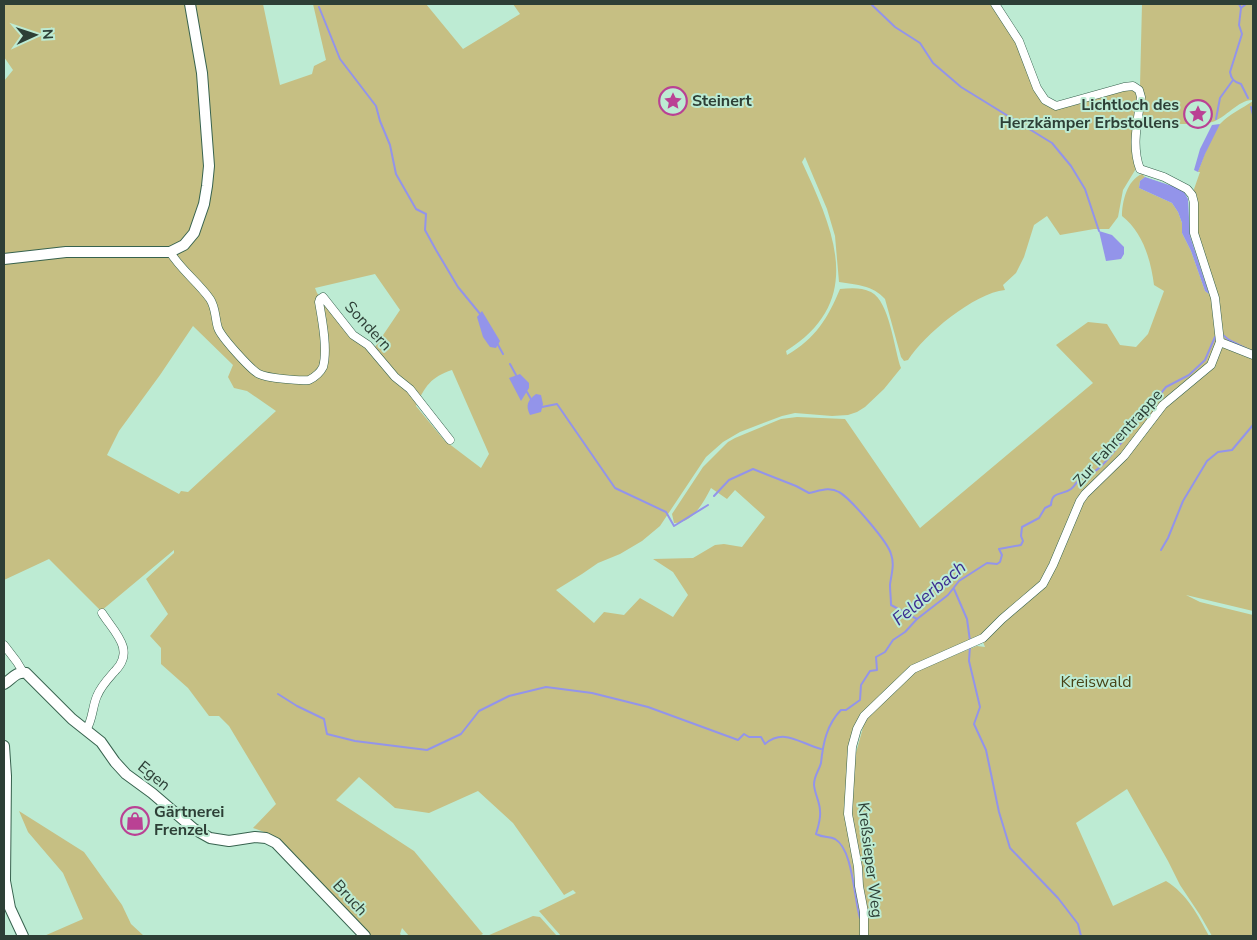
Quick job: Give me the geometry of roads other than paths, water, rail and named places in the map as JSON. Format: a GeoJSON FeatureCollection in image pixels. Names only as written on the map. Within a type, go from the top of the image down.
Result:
{"type":"FeatureCollection","features":[{"type":"Feature","properties":{"kind":"street"},"geometry":{"type":"LineString","coordinates":[[4,259],[66,252],[170,252],[184,244],[194,233],[204,204],[209,166],[202,73],[190,4]]}},
{"type":"Feature","properties":{"kind":"street","name":"Zur Fahrentrappe"},"geometry":{"type":"LineString","coordinates":[[995,4],[1019,40],[1037,88],[1045,100],[1056,106],[1124,87],[1133,86],[1139,90],[1141,97],[1135,157],[1140,169],[1164,177],[1187,189],[1192,195],[1194,203],[1194,233],[1215,298],[1220,342],[1211,365],[1163,405],[1124,456],[1085,494],[1080,501],[1069,529]]}},
{"type":"Feature","properties":{"kind":"street","name":"Sondern"},"geometry":{"type":"LineString","coordinates":[[170,252],[177,263],[211,301],[222,337],[258,374],[301,381],[309,380],[320,371],[323,366],[324,353],[320,302],[320,299],[323,297],[353,336],[368,345],[395,377],[410,389],[450,440]]}},
{"type":"Feature","properties":{"kind":"street"},"geometry":{"type":"LineString","coordinates":[[1220,342],[1253,355]]}},
{"type":"Feature","properties":{"kind":"street","name":"Kreßsieper Weg"},"geometry":{"type":"LineString","coordinates":[[864,936],[864,912],[848,814],[851,754],[857,729],[864,716],[913,669],[983,638],[1002,619],[1033,595],[1048,576],[1069,529]]}},
{"type":"Feature","properties":{"kind":"street"},"geometry":{"type":"LineString","coordinates":[[86,730],[96,697],[107,679],[122,664],[124,657],[124,648],[120,639],[102,613]]}},
{"type":"Feature","properties":{"kind":"street","name":"Egen"},"geometry":{"type":"LineString","coordinates":[[4,645],[18,662],[23,672],[33,679],[72,718],[102,742],[114,762],[126,774],[152,793],[194,829],[210,838],[228,841],[255,836],[266,838],[276,843],[312,880]]}},
{"type":"Feature","properties":{"kind":"street"},"geometry":{"type":"LineString","coordinates":[[6,679],[23,672]]}},
{"type":"Feature","properties":{"kind":"street"},"geometry":{"type":"LineString","coordinates":[[4,746],[6,887],[10,908],[23,936]]}},
{"type":"Feature","properties":{"kind":"street","name":"Bruch"},"geometry":{"type":"LineString","coordinates":[[312,880],[365,936]]}},
{"type":"Feature","properties":{"kind":"water"},"geometry":{"type":"Polygon","coordinates":[[[1220,124],[1198,172],[1194,170],[1200,149],[1212,125],[1220,124]]]}},
{"type":"Feature","properties":{"kind":"water"},"geometry":{"type":"Polygon","coordinates":[[[1145,177],[1175,187],[1184,192],[1188,199],[1190,236],[1209,294],[1205,291],[1191,251],[1182,233],[1182,223],[1178,212],[1172,203],[1139,188],[1140,181],[1145,177]]]}},
{"type":"Feature","properties":{"kind":"water"},"geometry":{"type":"Polygon","coordinates":[[[1099,231],[1112,235],[1124,247],[1124,254],[1121,259],[1106,261],[1099,231]]]}},
{"type":"Feature","properties":{"kind":"water"},"geometry":{"type":"Polygon","coordinates":[[[482,311],[500,341],[496,348],[490,347],[483,337],[477,317],[482,311]]]}},
{"type":"Feature","properties":{"kind":"water"},"geometry":{"type":"Polygon","coordinates":[[[520,374],[529,383],[529,388],[521,401],[509,378],[520,374]]]}},
{"type":"Feature","properties":{"kind":"water"},"geometry":{"type":"Polygon","coordinates":[[[536,394],[541,395],[543,404],[541,412],[530,415],[528,403],[536,394]]]}},
{"type":"Feature","properties":{"kind":"waterway"},"geometry":{"type":"LineString","coordinates":[[871,4],[895,27],[920,43],[933,63],[961,87],[1052,143],[1071,166],[1085,189],[1099,231]]}},
{"type":"Feature","properties":{"kind":"waterway","name":"Felderbach"},"geometry":{"type":"LineString","coordinates":[[1239,4],[1241,8],[1239,25],[1242,34],[1230,72],[1233,80],[1241,84],[1248,98]]}},
{"type":"Feature","properties":{"kind":"waterway","name":"Felderbach"},"geometry":{"type":"LineString","coordinates":[[1241,8],[1246,4]]}},
{"type":"Feature","properties":{"kind":"waterway"},"geometry":{"type":"LineString","coordinates":[[319,7],[340,59],[376,106],[390,145],[396,174],[416,209],[426,214],[425,230],[458,287],[481,315]]}},
{"type":"Feature","properties":{"kind":"waterway"},"geometry":{"type":"LineString","coordinates":[[1216,119],[1220,98],[1233,80]]}},
{"type":"Feature","properties":{"kind":"waterway","name":"Felderbach"},"geometry":{"type":"LineString","coordinates":[[1251,107],[1253,115]]}},
{"type":"Feature","properties":{"kind":"waterway","name":"Felderbach"},"geometry":{"type":"LineString","coordinates":[[1223,335],[1249,350]]}},
{"type":"Feature","properties":{"kind":"waterway","name":"Felderbach"},"geometry":{"type":"LineString","coordinates":[[860,918],[846,853],[841,844],[835,839],[816,834],[820,814],[814,782],[821,763],[826,734],[832,721],[841,710],[846,710],[860,700],[861,685],[870,671],[877,670],[876,657],[885,652],[893,640],[948,595],[959,581],[987,563],[997,564],[1000,562],[1002,555],[999,549],[1021,545],[1023,541],[1021,536],[1022,527],[1039,518],[1045,508],[1051,505],[1055,495],[1068,491],[1081,477],[1095,471],[1102,465],[1122,442],[1123,438],[1131,431],[1137,419],[1166,387],[1189,375],[1205,360],[1215,337]]}},
{"type":"Feature","properties":{"kind":"waterway"},"geometry":{"type":"LineString","coordinates":[[497,343],[503,354]]}},
{"type":"Feature","properties":{"kind":"waterway"},"geometry":{"type":"LineString","coordinates":[[510,364],[516,375]]}},
{"type":"Feature","properties":{"kind":"waterway"},"geometry":{"type":"LineString","coordinates":[[527,392],[532,401]]}},
{"type":"Feature","properties":{"kind":"waterway"},"geometry":{"type":"LineString","coordinates":[[542,407],[557,404],[615,488],[666,512],[674,526],[708,505]]}},
{"type":"Feature","properties":{"kind":"waterway"},"geometry":{"type":"LineString","coordinates":[[1161,550],[1183,501],[1207,461],[1218,452],[1232,450],[1253,425]]}},
{"type":"Feature","properties":{"kind":"waterway"},"geometry":{"type":"LineString","coordinates":[[714,496],[729,480],[753,469],[809,493],[828,489],[839,492],[868,521],[891,554],[893,562],[890,585],[891,605],[917,619]]}},
{"type":"Feature","properties":{"kind":"waterway"},"geometry":{"type":"LineString","coordinates":[[954,589],[967,619],[970,641]]}},
{"type":"Feature","properties":{"kind":"waterway"},"geometry":{"type":"LineString","coordinates":[[970,646],[969,661],[980,707],[974,724],[986,750],[999,812],[1010,848],[1058,898],[1078,924],[1081,936]]}},
{"type":"Feature","properties":{"kind":"waterway"},"geometry":{"type":"LineString","coordinates":[[278,694],[324,719],[327,734],[355,741],[427,750],[461,734],[479,711],[509,696],[546,687],[592,693],[648,707],[738,740],[744,734],[749,737],[761,737],[765,744],[772,739],[785,737],[821,749]]}},
{"type":"Feature","properties":{"kind":"place","name":"Steinert"},"geometry":{"type":"Point","coordinates":[673,101]}},
{"type":"Feature","properties":{"kind":"place","name":"Lichtloch des Herzkämper Erbstollens"},"geometry":{"type":"Point","coordinates":[1198,114]}},
{"type":"Feature","properties":{"kind":"place","name":"Gärtnerei Frenzel"},"geometry":{"type":"Point","coordinates":[135,821]}},
{"type":"Feature","properties":{"kind":"park label","name":"Kreiswald"},"geometry":{"type":"Point","coordinates":[1096,682]}}]}
